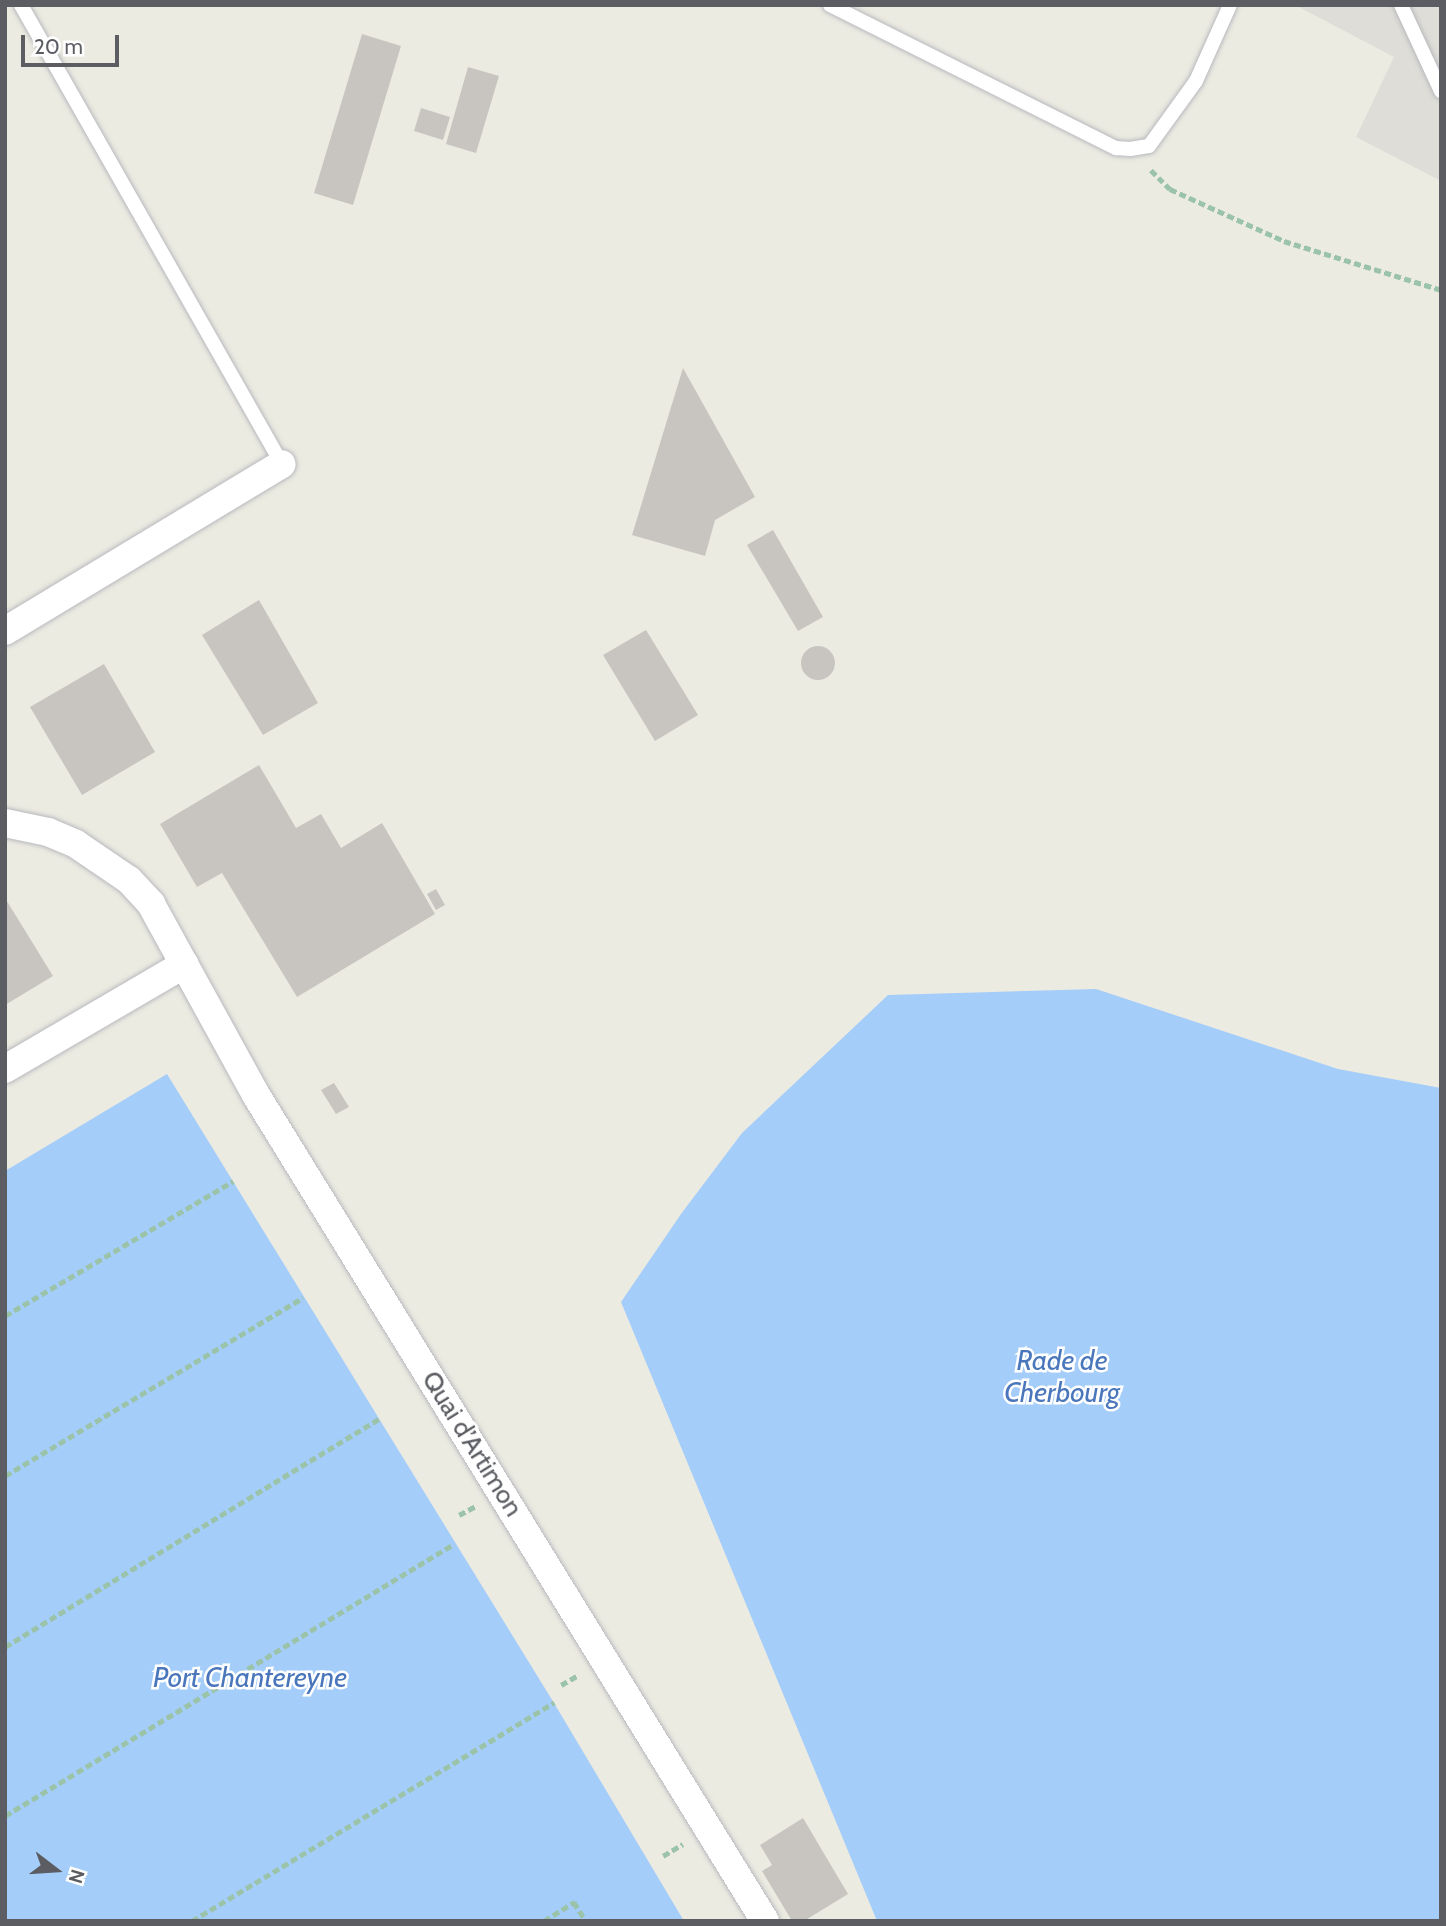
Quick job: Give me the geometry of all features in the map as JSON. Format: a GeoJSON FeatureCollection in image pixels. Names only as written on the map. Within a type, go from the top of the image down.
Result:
{"type":"FeatureCollection","features":[{"type":"Feature","properties":{"kind":"street"},"geometry":{"type":"LineString","coordinates":[[5,631],[282,464]]}},
{"type":"Feature","properties":{"kind":"street","name":"Quai d’Artimon"},"geometry":{"type":"LineString","coordinates":[[5,823],[48,831],[76,844],[107,863],[150,904],[256,1095],[765,1921]]}},
{"type":"Feature","properties":{"kind":"street"},"geometry":{"type":"LineString","coordinates":[[5,1069],[185,964]]}},
{"type":"Feature","properties":{"kind":"lane"},"geometry":{"type":"LineString","coordinates":[[21,5],[282,464]]}},
{"type":"Feature","properties":{"kind":"lane"},"geometry":{"type":"LineString","coordinates":[[830,5],[1116,148],[1130,149],[1149,146],[1196,81],[1230,5]]}},
{"type":"Feature","properties":{"kind":"lane"},"geometry":{"type":"LineString","coordinates":[[1401,5],[1441,92]]}},
{"type":"Feature","properties":{"kind":"path"},"geometry":{"type":"LineString","coordinates":[[1130,149],[1170,189],[1284,241],[1441,290]]}},
{"type":"Feature","properties":{"kind":"path"},"geometry":{"type":"LineString","coordinates":[[5,1316],[233,1181]]}},
{"type":"Feature","properties":{"kind":"path"},"geometry":{"type":"LineString","coordinates":[[5,1476],[303,1298]]}},
{"type":"Feature","properties":{"kind":"path"},"geometry":{"type":"LineString","coordinates":[[5,1647],[379,1419]]}},
{"type":"Feature","properties":{"kind":"path"},"geometry":{"type":"LineString","coordinates":[[5,1816],[454,1544]]}},
{"type":"Feature","properties":{"kind":"path"},"geometry":{"type":"LineString","coordinates":[[192,1921],[554,1703]]}},
{"type":"Feature","properties":{"kind":"path"},"geometry":{"type":"LineString","coordinates":[[544,1921],[574,1902],[586,1921]]}},
{"type":"Feature","properties":{"kind":"shaded area"},"geometry":{"type":"Polygon","coordinates":[[[1295,5],[1441,5],[1441,181],[1356,137],[1394,57],[1295,5]]]}},
{"type":"Feature","properties":{"kind":"water","name":"Rade de Cherbourg"},"geometry":{"type":"Polygon","coordinates":[[[1096,989],[1338,1069],[1441,1088],[1441,1921],[877,1921],[621,1302],[681,1214],[742,1133],[888,995],[1096,989]]]}},
{"type":"Feature","properties":{"kind":"water","name":"Port Chantereyne"},"geometry":{"type":"Polygon","coordinates":[[[167,1074],[554,1703],[684,1921],[5,1921],[5,1171],[167,1074]]]}},
{"type":"Feature","properties":{"kind":"building"},"geometry":{"type":"Polygon","coordinates":[[[362,34],[401,46],[353,205],[314,193],[362,34]]]}},
{"type":"Feature","properties":{"kind":"building"},"geometry":{"type":"Polygon","coordinates":[[[468,67],[499,76],[476,153],[446,144],[468,67]]]}},
{"type":"Feature","properties":{"kind":"building"},"geometry":{"type":"Polygon","coordinates":[[[421,108],[450,117],[443,140],[414,131],[421,108]]]}},
{"type":"Feature","properties":{"kind":"building"},"geometry":{"type":"Polygon","coordinates":[[[683,368],[755,497],[715,520],[705,556],[632,535],[683,368]]]}},
{"type":"Feature","properties":{"kind":"building"},"geometry":{"type":"Polygon","coordinates":[[[773,530],[823,617],[798,631],[747,545],[773,530]]]}},
{"type":"Feature","properties":{"kind":"building"},"geometry":{"type":"Polygon","coordinates":[[[259,600],[318,703],[263,735],[202,635],[259,600]]]}},
{"type":"Feature","properties":{"kind":"building"},"geometry":{"type":"Polygon","coordinates":[[[646,630],[698,715],[655,741],[603,655],[646,630]]]}},
{"type":"Feature","properties":{"kind":"building"},"geometry":{"type":"Polygon","coordinates":[[[818,646],[830,651],[835,663],[830,675],[818,680],[806,675],[801,663],[806,651],[818,646]]]}},
{"type":"Feature","properties":{"kind":"building"},"geometry":{"type":"Polygon","coordinates":[[[104,664],[155,752],[82,795],[30,707],[104,664]]]}},
{"type":"Feature","properties":{"kind":"building"},"geometry":{"type":"Polygon","coordinates":[[[259,765],[296,828],[321,814],[341,848],[382,823],[435,914],[297,997],[222,873],[197,887],[160,824],[259,765]]]}},
{"type":"Feature","properties":{"kind":"building"},"geometry":{"type":"Polygon","coordinates":[[[436,889],[445,905],[436,910],[427,894],[436,889]]]}},
{"type":"Feature","properties":{"kind":"building"},"geometry":{"type":"Polygon","coordinates":[[[5,898],[53,976],[5,1005],[5,898]]]}},
{"type":"Feature","properties":{"kind":"building"},"geometry":{"type":"Polygon","coordinates":[[[334,1083],[349,1107],[336,1114],[321,1090],[334,1083]]]}},
{"type":"Feature","properties":{"kind":"building"},"geometry":{"type":"Polygon","coordinates":[[[803,1818],[848,1894],[804,1921],[792,1921],[762,1871],[772,1865],[760,1845],[803,1818]]]}}]}
